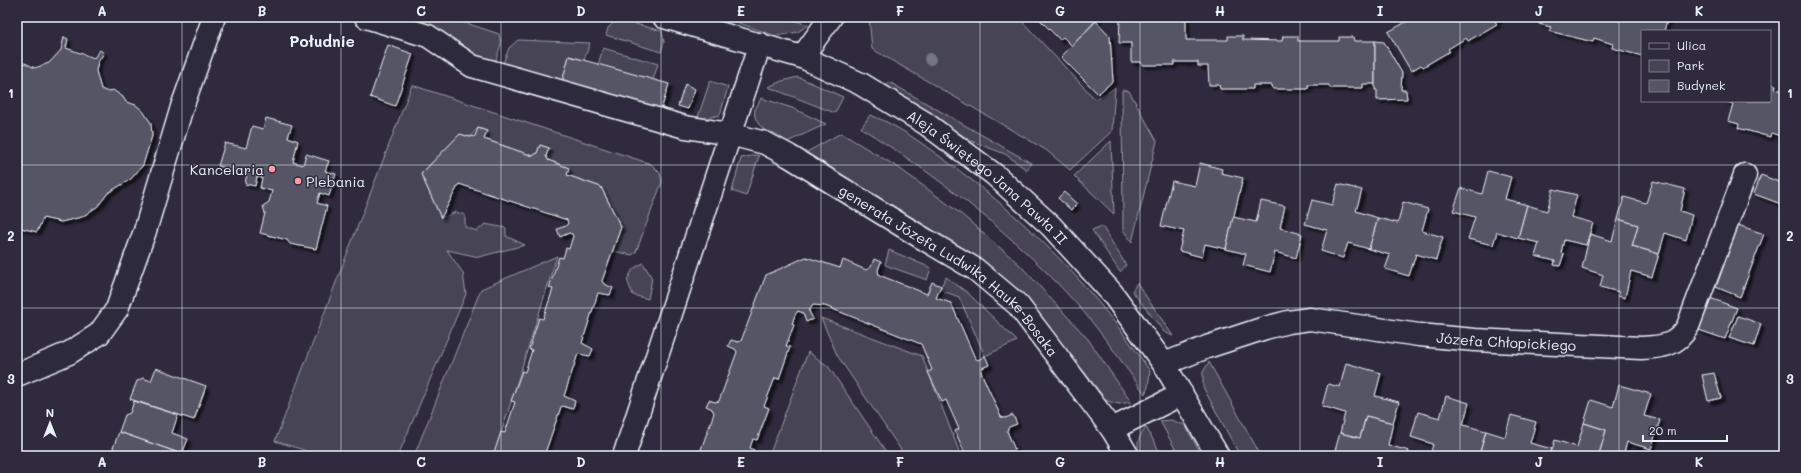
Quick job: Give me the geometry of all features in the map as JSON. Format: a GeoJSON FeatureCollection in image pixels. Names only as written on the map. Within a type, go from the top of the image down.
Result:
{"type":"FeatureCollection","features":[{"type":"Feature","properties":{"kind":"street"},"geometry":{"type":"LineString","coordinates":[[17,375],[69,353],[99,334],[117,309],[128,282],[145,231],[182,107],[214,17]]}},
{"type":"Feature","properties":{"kind":"street","name":"generała Józefa Ludwika Hauke-Bosaka"},"geometry":{"type":"LineString","coordinates":[[366,17],[428,36],[472,66],[685,127],[730,134],[765,143],[789,156],[975,269],[1018,305],[1112,429],[1128,456]]}},
{"type":"Feature","properties":{"kind":"street","name":"Aleja Świętego Jana Pawła II"},"geometry":{"type":"LineString","coordinates":[[664,17],[802,57],[861,84],[924,123],[995,175],[1051,226],[1112,293],[1164,364],[1218,456]]}},
{"type":"Feature","properties":{"kind":"street"},"geometry":{"type":"LineString","coordinates":[[802,57],[831,17]]}},
{"type":"Feature","properties":{"kind":"street"},"geometry":{"type":"LineString","coordinates":[[624,456],[760,44]]}},
{"type":"Feature","properties":{"kind":"street","name":"Józefa Chłopickiego"},"geometry":{"type":"LineString","coordinates":[[1164,364],[1207,347],[1265,328],[1288,322],[1310,319],[1420,335],[1475,340],[1641,348],[1652,348],[1674,343],[1684,333],[1688,326],[1745,175]]}},
{"type":"Feature","properties":{"kind":"street"},"geometry":{"type":"LineString","coordinates":[[1112,429],[1182,394]]}},
{"type":"Feature","properties":{"kind":"green space"},"geometry":{"type":"Polygon","coordinates":[[[401,17],[448,17],[499,34],[501,44],[495,63],[468,53],[437,29],[401,17]]]}},
{"type":"Feature","properties":{"kind":"green space"},"geometry":{"type":"Polygon","coordinates":[[[728,17],[785,17],[808,25],[798,32],[776,36],[727,19],[728,17]]]}},
{"type":"Feature","properties":{"kind":"green space"},"geometry":{"type":"Polygon","coordinates":[[[869,17],[1018,17],[1095,99],[1115,88],[1112,131],[1070,170],[1046,150],[872,49],[869,17]]]}},
{"type":"Feature","properties":{"kind":"green space"},"geometry":{"type":"Polygon","coordinates":[[[617,19],[662,31],[664,42],[661,52],[606,35],[608,28],[617,19]]]}},
{"type":"Feature","properties":{"kind":"green space"},"geometry":{"type":"Polygon","coordinates":[[[518,40],[590,43],[584,60],[569,56],[562,82],[502,66],[509,48],[518,40]]]}},
{"type":"Feature","properties":{"kind":"green space"},"geometry":{"type":"Polygon","coordinates":[[[603,48],[658,64],[653,80],[598,65],[603,48]]]}},
{"type":"Feature","properties":{"kind":"green space"},"geometry":{"type":"Polygon","coordinates":[[[798,77],[843,97],[835,113],[768,87],[782,81],[798,77]]]}},
{"type":"Feature","properties":{"kind":"green space"},"geometry":{"type":"Polygon","coordinates":[[[710,81],[728,87],[720,115],[697,120],[710,81]]]}},
{"type":"Feature","properties":{"kind":"green space"},"geometry":{"type":"Polygon","coordinates":[[[889,82],[1031,163],[1027,170],[1005,154],[971,141],[887,86],[889,82]]]}},
{"type":"Feature","properties":{"kind":"green space"},"geometry":{"type":"Polygon","coordinates":[[[412,85],[651,164],[660,173],[662,182],[636,252],[632,255],[613,251],[621,227],[601,187],[567,175],[569,168],[548,160],[546,156],[549,148],[540,145],[537,153],[533,156],[484,139],[487,131],[478,128],[470,137],[460,134],[421,174],[441,218],[456,212],[465,215],[465,227],[477,231],[485,224],[506,228],[506,236],[525,245],[479,257],[447,250],[463,273],[466,294],[398,456],[323,456],[275,441],[412,85]]]}},
{"type":"Feature","properties":{"kind":"green space"},"geometry":{"type":"Polygon","coordinates":[[[1122,90],[1129,91],[1157,141],[1132,242],[1123,230],[1122,90]]]}},
{"type":"Feature","properties":{"kind":"green space"},"geometry":{"type":"Polygon","coordinates":[[[761,98],[792,108],[826,124],[785,143],[764,130],[756,120],[755,109],[761,98]]]}},
{"type":"Feature","properties":{"kind":"green space"},"geometry":{"type":"Polygon","coordinates":[[[870,115],[900,129],[976,183],[1057,256],[1105,311],[1150,371],[1148,387],[1145,394],[1102,334],[1050,275],[999,229],[946,186],[890,146],[861,128],[870,115]]]}},
{"type":"Feature","properties":{"kind":"green space"},"geometry":{"type":"Polygon","coordinates":[[[841,133],[899,168],[937,196],[961,214],[1020,265],[1088,339],[1131,402],[1119,404],[1107,401],[1037,312],[806,157],[807,152],[841,133]]]}},
{"type":"Feature","properties":{"kind":"green space"},"geometry":{"type":"Polygon","coordinates":[[[1111,141],[1114,214],[1074,176],[1111,141]]]}},
{"type":"Feature","properties":{"kind":"green space"},"geometry":{"type":"Polygon","coordinates":[[[756,155],[759,156],[746,196],[732,191],[741,158],[756,155]]]}},
{"type":"Feature","properties":{"kind":"green space"},"geometry":{"type":"Polygon","coordinates":[[[1102,226],[1126,265],[1120,272],[1092,230],[1102,226]]]}},
{"type":"Feature","properties":{"kind":"green space"},"geometry":{"type":"Polygon","coordinates":[[[889,250],[931,268],[927,280],[885,265],[889,250]]]}},
{"type":"Feature","properties":{"kind":"green space"},"geometry":{"type":"Polygon","coordinates":[[[557,256],[494,456],[414,456],[481,289],[557,256]]]}},
{"type":"Feature","properties":{"kind":"green space"},"geometry":{"type":"Polygon","coordinates":[[[643,263],[652,278],[648,299],[633,295],[627,280],[633,269],[643,263]]]}},
{"type":"Feature","properties":{"kind":"green space"},"geometry":{"type":"Polygon","coordinates":[[[946,277],[969,294],[1017,341],[985,356],[959,297],[943,291],[941,286],[946,277]]]}},
{"type":"Feature","properties":{"kind":"green space"},"geometry":{"type":"Polygon","coordinates":[[[1137,283],[1173,336],[1164,332],[1132,291],[1137,283]]]}},
{"type":"Feature","properties":{"kind":"green space"},"geometry":{"type":"Polygon","coordinates":[[[821,318],[922,356],[961,456],[905,456],[837,355],[821,318]]]}},
{"type":"Feature","properties":{"kind":"green space"},"geometry":{"type":"Polygon","coordinates":[[[808,352],[828,366],[889,456],[769,456],[808,352]]]}},
{"type":"Feature","properties":{"kind":"green space"},"geometry":{"type":"Polygon","coordinates":[[[1209,362],[1261,456],[1240,456],[1203,387],[1203,372],[1209,362]]]}},
{"type":"Feature","properties":{"kind":"green space"},"geometry":{"type":"Polygon","coordinates":[[[1171,420],[1185,425],[1202,456],[1179,456],[1160,421],[1171,420]]]}},
{"type":"Feature","properties":{"kind":"green space"},"geometry":{"type":"Polygon","coordinates":[[[1146,427],[1162,456],[1140,456],[1138,441],[1146,427]]]}},
{"type":"Feature","properties":{"kind":"building"},"geometry":{"type":"Polygon","coordinates":[[[1037,17],[1099,17],[1072,46],[1063,37],[1060,40],[1037,17]]]}},
{"type":"Feature","properties":{"kind":"building"},"geometry":{"type":"Polygon","coordinates":[[[1120,17],[1186,18],[1186,40],[1228,40],[1228,36],[1243,36],[1243,40],[1282,41],[1283,36],[1298,36],[1298,41],[1339,41],[1339,37],[1353,37],[1354,41],[1375,41],[1375,84],[1363,84],[1363,88],[1330,88],[1329,85],[1308,85],[1308,89],[1273,89],[1272,85],[1253,85],[1253,89],[1220,89],[1219,85],[1209,85],[1208,66],[1198,66],[1198,62],[1174,62],[1174,65],[1142,65],[1141,62],[1131,62],[1131,43],[1119,43],[1120,17]]]}},
{"type":"Feature","properties":{"kind":"building"},"geometry":{"type":"Polygon","coordinates":[[[1408,17],[1502,17],[1495,21],[1497,24],[1468,41],[1466,38],[1448,49],[1450,51],[1423,67],[1421,65],[1411,71],[1388,32],[1406,22],[1404,19],[1408,17]]]}},
{"type":"Feature","properties":{"kind":"building"},"geometry":{"type":"Polygon","coordinates":[[[1541,17],[1668,17],[1664,30],[1641,30],[1641,56],[1612,48],[1613,44],[1594,38],[1593,42],[1549,31],[1551,27],[1539,24],[1541,17]]]}},
{"type":"Feature","properties":{"kind":"building"},"geometry":{"type":"Polygon","coordinates":[[[1096,21],[1110,36],[1113,81],[1098,94],[1061,57],[1096,21]]]}},
{"type":"Feature","properties":{"kind":"building"},"geometry":{"type":"Polygon","coordinates":[[[64,37],[68,39],[66,48],[94,58],[100,50],[104,53],[98,62],[96,71],[101,89],[108,92],[113,90],[123,97],[126,102],[136,105],[143,111],[151,123],[152,136],[143,165],[131,179],[108,193],[98,206],[82,217],[61,222],[43,218],[37,232],[17,227],[17,64],[25,63],[35,68],[49,63],[61,50],[64,37]]]}},
{"type":"Feature","properties":{"kind":"building"},"geometry":{"type":"Polygon","coordinates":[[[1375,41],[1384,42],[1402,73],[1401,90],[1406,90],[1407,99],[1377,100],[1377,90],[1375,90],[1375,41]]]}},
{"type":"Feature","properties":{"kind":"building"},"geometry":{"type":"Polygon","coordinates":[[[388,45],[413,54],[395,106],[370,97],[388,45]]]}},
{"type":"Feature","properties":{"kind":"building"},"geometry":{"type":"Polygon","coordinates":[[[569,56],[669,84],[661,110],[562,82],[569,56]]]}},
{"type":"Feature","properties":{"kind":"building"},"geometry":{"type":"Polygon","coordinates":[[[685,84],[695,89],[688,109],[678,106],[685,84]]]}},
{"type":"Feature","properties":{"kind":"building"},"geometry":{"type":"Polygon","coordinates":[[[1771,84],[1776,85],[1775,89],[1784,91],[1784,137],[1771,133],[1770,137],[1738,128],[1739,124],[1728,121],[1733,104],[1727,102],[1771,102],[1771,84]]]}},
{"type":"Feature","properties":{"kind":"building","name":"Plebania"},"geometry":{"type":"Polygon","coordinates":[[[266,118],[292,125],[288,137],[298,141],[293,162],[303,165],[306,154],[329,161],[325,171],[336,174],[329,196],[320,193],[317,203],[327,206],[316,249],[290,244],[287,240],[260,233],[265,213],[263,206],[269,202],[272,191],[260,188],[262,178],[257,177],[255,186],[245,184],[247,173],[218,166],[225,143],[246,148],[252,126],[263,129],[266,118]]]}},
{"type":"Feature","properties":{"kind":"building"},"geometry":{"type":"Polygon","coordinates":[[[478,128],[487,131],[484,139],[533,156],[537,153],[540,145],[549,148],[546,156],[548,160],[569,168],[567,175],[601,187],[621,227],[602,281],[604,284],[613,288],[610,295],[598,293],[582,343],[593,349],[590,356],[578,354],[564,396],[575,401],[574,405],[572,409],[563,406],[561,407],[544,456],[493,456],[501,432],[505,433],[515,402],[511,401],[522,371],[525,372],[532,350],[529,349],[539,318],[543,319],[553,289],[549,288],[559,257],[563,258],[566,248],[569,249],[573,236],[569,233],[560,237],[557,229],[566,226],[568,223],[567,220],[459,184],[441,218],[421,174],[460,134],[470,137],[475,136],[478,128]]]}},
{"type":"Feature","properties":{"kind":"building"},"geometry":{"type":"Polygon","coordinates":[[[1200,163],[1222,169],[1221,173],[1243,178],[1226,249],[1205,244],[1202,257],[1179,251],[1184,231],[1161,226],[1172,181],[1195,186],[1200,163]]]}},
{"type":"Feature","properties":{"kind":"building"},"geometry":{"type":"Polygon","coordinates":[[[1488,171],[1511,177],[1505,199],[1527,205],[1518,238],[1497,232],[1493,245],[1468,239],[1475,217],[1453,211],[1461,188],[1482,194],[1488,171]]]}},
{"type":"Feature","properties":{"kind":"building"},"geometry":{"type":"Polygon","coordinates":[[[1761,175],[1784,184],[1784,194],[1781,204],[1754,194],[1761,175]]]}},
{"type":"Feature","properties":{"kind":"building"},"geometry":{"type":"Polygon","coordinates":[[[1653,181],[1685,189],[1680,211],[1692,215],[1686,240],[1665,233],[1659,254],[1632,246],[1638,225],[1618,219],[1624,197],[1646,203],[1653,181]]]}},
{"type":"Feature","properties":{"kind":"building"},"geometry":{"type":"Polygon","coordinates":[[[1338,184],[1362,190],[1356,211],[1378,218],[1369,249],[1348,243],[1343,258],[1321,251],[1327,230],[1305,224],[1312,200],[1332,205],[1338,184]]]}},
{"type":"Feature","properties":{"kind":"building"},"geometry":{"type":"Polygon","coordinates":[[[1553,189],[1577,195],[1571,217],[1593,223],[1586,245],[1564,240],[1561,253],[1564,254],[1560,266],[1554,265],[1555,261],[1535,256],[1539,243],[1518,238],[1527,205],[1547,211],[1553,189]]]}},
{"type":"Feature","properties":{"kind":"building"},"geometry":{"type":"Polygon","coordinates":[[[1064,192],[1077,204],[1071,210],[1058,198],[1064,192]]]}},
{"type":"Feature","properties":{"kind":"building"},"geometry":{"type":"Polygon","coordinates":[[[1784,194],[1784,205],[1781,204],[1784,194]]]}},
{"type":"Feature","properties":{"kind":"building"},"geometry":{"type":"Polygon","coordinates":[[[1261,201],[1285,206],[1280,228],[1302,234],[1296,258],[1275,252],[1270,272],[1243,265],[1246,254],[1226,249],[1233,217],[1256,222],[1261,201]]]}},
{"type":"Feature","properties":{"kind":"building"},"geometry":{"type":"Polygon","coordinates":[[[1403,202],[1428,209],[1422,231],[1443,237],[1436,260],[1416,254],[1409,276],[1385,269],[1390,255],[1369,249],[1378,218],[1398,223],[1403,202]]]}},
{"type":"Feature","properties":{"kind":"building"},"geometry":{"type":"Polygon","coordinates":[[[1618,219],[1638,225],[1632,246],[1659,254],[1652,277],[1631,271],[1625,298],[1618,296],[1619,292],[1600,287],[1603,275],[1582,268],[1590,234],[1612,241],[1618,219]]]}},
{"type":"Feature","properties":{"kind":"building"},"geometry":{"type":"Polygon","coordinates":[[[1738,225],[1764,234],[1740,297],[1716,287],[1738,225]]]}},
{"type":"Feature","properties":{"kind":"building"},"geometry":{"type":"Polygon","coordinates":[[[806,257],[840,268],[843,260],[866,270],[871,267],[874,259],[881,262],[878,270],[879,275],[927,294],[932,282],[941,286],[936,298],[951,303],[975,358],[978,360],[985,356],[987,360],[989,365],[982,368],[981,372],[1001,417],[1005,418],[1013,415],[1017,424],[1009,427],[1007,431],[1015,450],[1002,456],[966,456],[955,431],[959,429],[946,400],[942,402],[928,372],[932,370],[921,344],[825,306],[813,305],[809,311],[813,319],[806,322],[803,313],[798,311],[795,315],[792,324],[794,325],[786,346],[790,347],[779,379],[775,378],[764,406],[769,408],[757,440],[753,439],[750,448],[754,450],[752,456],[695,456],[699,455],[714,413],[712,409],[706,406],[709,400],[715,402],[719,401],[737,352],[735,349],[728,346],[731,340],[738,342],[741,341],[766,275],[806,257]]]}},
{"type":"Feature","properties":{"kind":"building"},"geometry":{"type":"Polygon","coordinates":[[[1710,298],[1737,308],[1725,339],[1699,330],[1710,298]]]}},
{"type":"Feature","properties":{"kind":"building"},"geometry":{"type":"Polygon","coordinates":[[[1738,316],[1761,324],[1754,346],[1729,338],[1738,316]]]}},
{"type":"Feature","properties":{"kind":"building"},"geometry":{"type":"Polygon","coordinates":[[[1346,363],[1381,373],[1375,396],[1399,402],[1393,423],[1366,416],[1360,438],[1340,433],[1345,413],[1322,406],[1328,384],[1340,387],[1346,363]]]}},
{"type":"Feature","properties":{"kind":"building"},"geometry":{"type":"Polygon","coordinates":[[[156,368],[206,386],[194,420],[130,399],[137,381],[143,378],[151,381],[156,368]]]}},
{"type":"Feature","properties":{"kind":"building"},"geometry":{"type":"Polygon","coordinates":[[[1714,373],[1721,398],[1708,401],[1702,375],[1714,373]]]}},
{"type":"Feature","properties":{"kind":"building"},"geometry":{"type":"Polygon","coordinates":[[[1619,385],[1651,394],[1644,416],[1660,420],[1651,449],[1627,442],[1623,456],[1606,456],[1599,454],[1606,430],[1584,423],[1591,400],[1613,407],[1619,385]]]}},
{"type":"Feature","properties":{"kind":"building"},"geometry":{"type":"Polygon","coordinates":[[[1446,396],[1469,403],[1463,425],[1486,431],[1479,456],[1430,456],[1433,444],[1411,437],[1418,412],[1440,418],[1446,396]]]}},
{"type":"Feature","properties":{"kind":"building"},"geometry":{"type":"Polygon","coordinates":[[[134,401],[178,415],[172,433],[188,439],[182,454],[119,432],[125,415],[130,413],[134,401]]]}},
{"type":"Feature","properties":{"kind":"building"},"geometry":{"type":"Polygon","coordinates":[[[1511,415],[1536,422],[1530,443],[1552,449],[1550,456],[1479,456],[1486,431],[1505,437],[1511,415]]]}},
{"type":"Feature","properties":{"kind":"building"},"geometry":{"type":"Polygon","coordinates":[[[1366,416],[1393,423],[1388,445],[1409,451],[1408,456],[1342,456],[1334,454],[1340,433],[1360,438],[1366,416]]]}},
{"type":"Feature","properties":{"kind":"building"},"geometry":{"type":"Polygon","coordinates":[[[1584,423],[1606,430],[1599,454],[1606,456],[1550,456],[1555,440],[1577,447],[1584,423]]]}},
{"type":"Feature","properties":{"kind":"building"},"geometry":{"type":"Polygon","coordinates":[[[119,432],[182,454],[181,456],[117,455],[113,448],[119,432]]]}},
{"type":"Feature","properties":{"kind":"building"},"geometry":{"type":"Polygon","coordinates":[[[688,453],[695,456],[686,456],[688,453]]]}},
{"type":"Feature","properties":{"kind":"place","name":"Kancelaria"},"geometry":{"type":"Point","coordinates":[272,169]}},
{"type":"Feature","properties":{"kind":"place","name":"Plebania"},"geometry":{"type":"Point","coordinates":[298,181]}},
{"type":"Feature","properties":{"kind":"district","name":"Południe"},"geometry":{"type":"Point","coordinates":[322,41]}}]}
